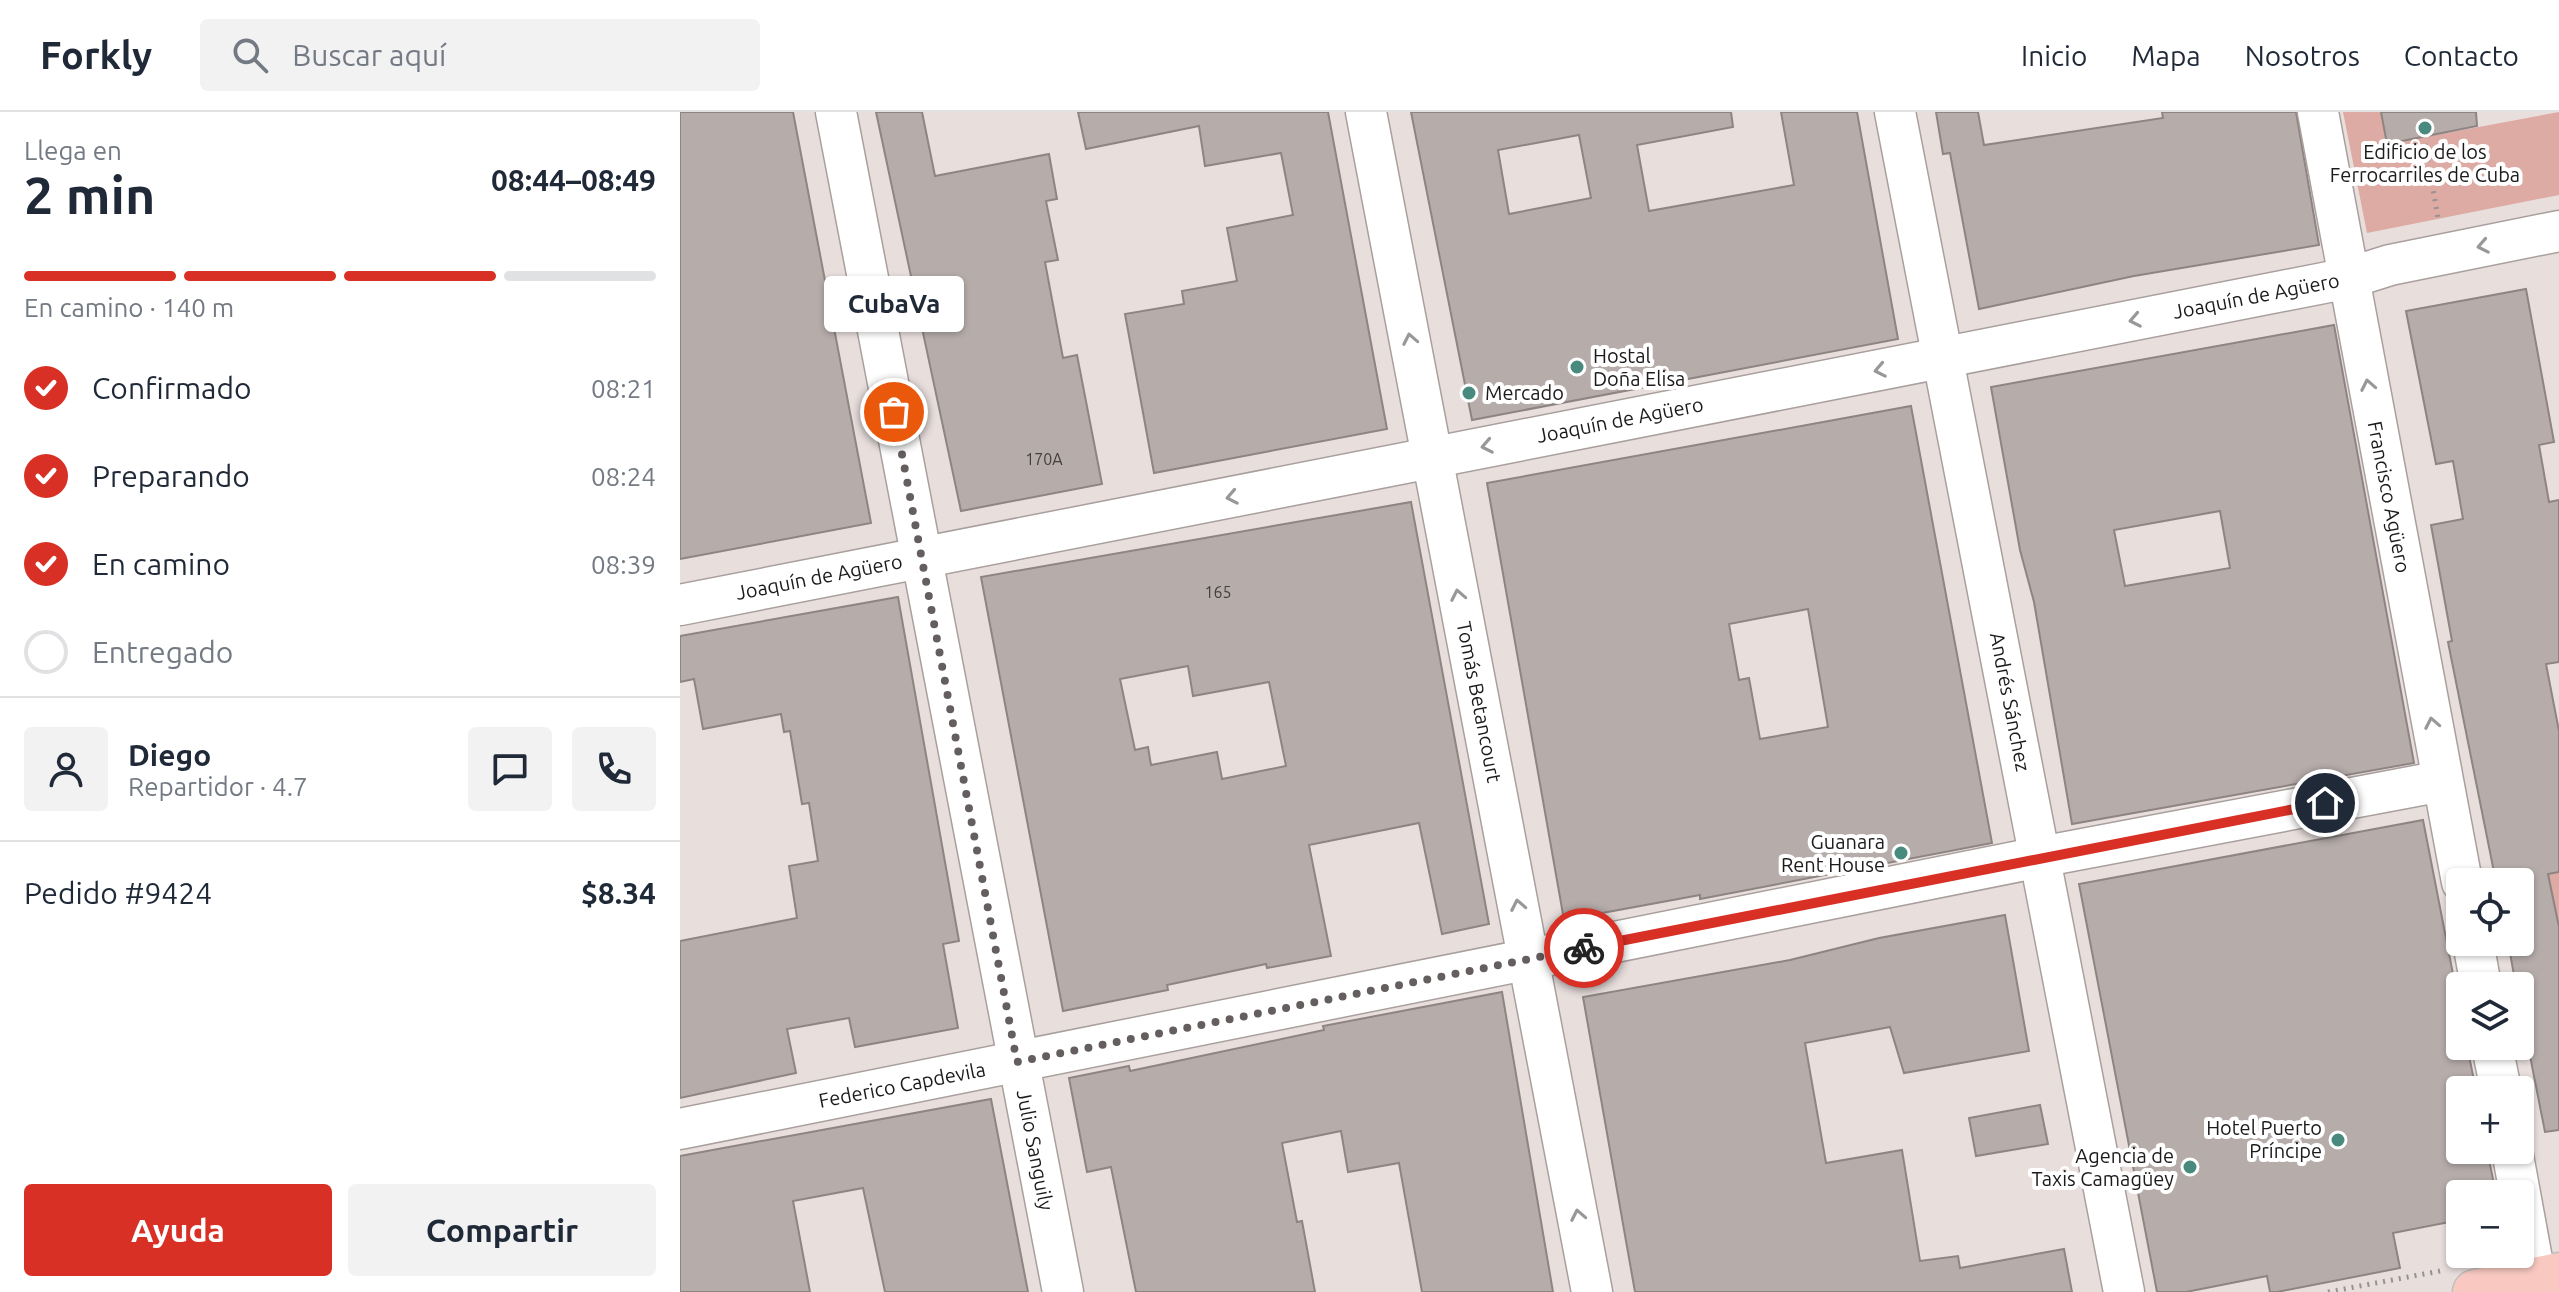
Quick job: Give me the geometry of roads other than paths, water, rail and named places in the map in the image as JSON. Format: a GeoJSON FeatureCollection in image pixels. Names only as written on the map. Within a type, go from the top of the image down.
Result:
{"type":"FeatureCollection","features":[{"type":"Feature","properties":{"kind":"main road"},"geometry":{"type":"LineString","coordinates":[[2475,1292],[2544,1282]]}},
{"type":"Feature","properties":{"kind":"street","name":"Julio Sanguily"},"geometry":{"type":"LineString","coordinates":[[836,112],[1063,1292]]}},
{"type":"Feature","properties":{"kind":"street","name":"Tomás Betancourt"},"geometry":{"type":"LineString","coordinates":[[1366,112],[1592,1292]]}},
{"type":"Feature","properties":{"kind":"street","name":"Andrés Sánchez"},"geometry":{"type":"LineString","coordinates":[[1895,112],[2124,1292]]}},
{"type":"Feature","properties":{"kind":"street","name":"Francisco Agüero"},"geometry":{"type":"LineString","coordinates":[[2318,112],[2459,868]]}},
{"type":"Feature","properties":{"kind":"street","name":"Joaquín de Agüero"},"geometry":{"type":"LineString","coordinates":[[680,605],[2349,278],[2390,265],[2559,231]]}},
{"type":"Feature","properties":{"kind":"street","name":"Federico Capdevila"},"geometry":{"type":"LineString","coordinates":[[680,1129],[2040,857],[2442,781]]}},
{"type":"Feature","properties":{"kind":"street"},"geometry":{"type":"LineString","coordinates":[[2515,1164],[2544,1282]]}},
{"type":"Feature","properties":{"kind":"place","name":"Edificio de los Ferrocarriles de Cuba"},"geometry":{"type":"Point","coordinates":[2425,128]}},
{"type":"Feature","properties":{"kind":"place","name":"Hostal Doña Elisa"},"geometry":{"type":"Point","coordinates":[1577,367]}},
{"type":"Feature","properties":{"kind":"place","name":"Mercado"},"geometry":{"type":"Point","coordinates":[1469,393]}},
{"type":"Feature","properties":{"kind":"place","name":"CubaVa"},"geometry":{"type":"Point","coordinates":[894,412]}},
{"type":"Feature","properties":{"kind":"place","name":"Guanara Rent House"},"geometry":{"type":"Point","coordinates":[1901,853]}},
{"type":"Feature","properties":{"kind":"place","name":"Hotel Puerto Príncipe"},"geometry":{"type":"Point","coordinates":[2338,1140]}},
{"type":"Feature","properties":{"kind":"place","name":"Agencia de Taxis Camagüey"},"geometry":{"type":"Point","coordinates":[2190,1167]}}]}
